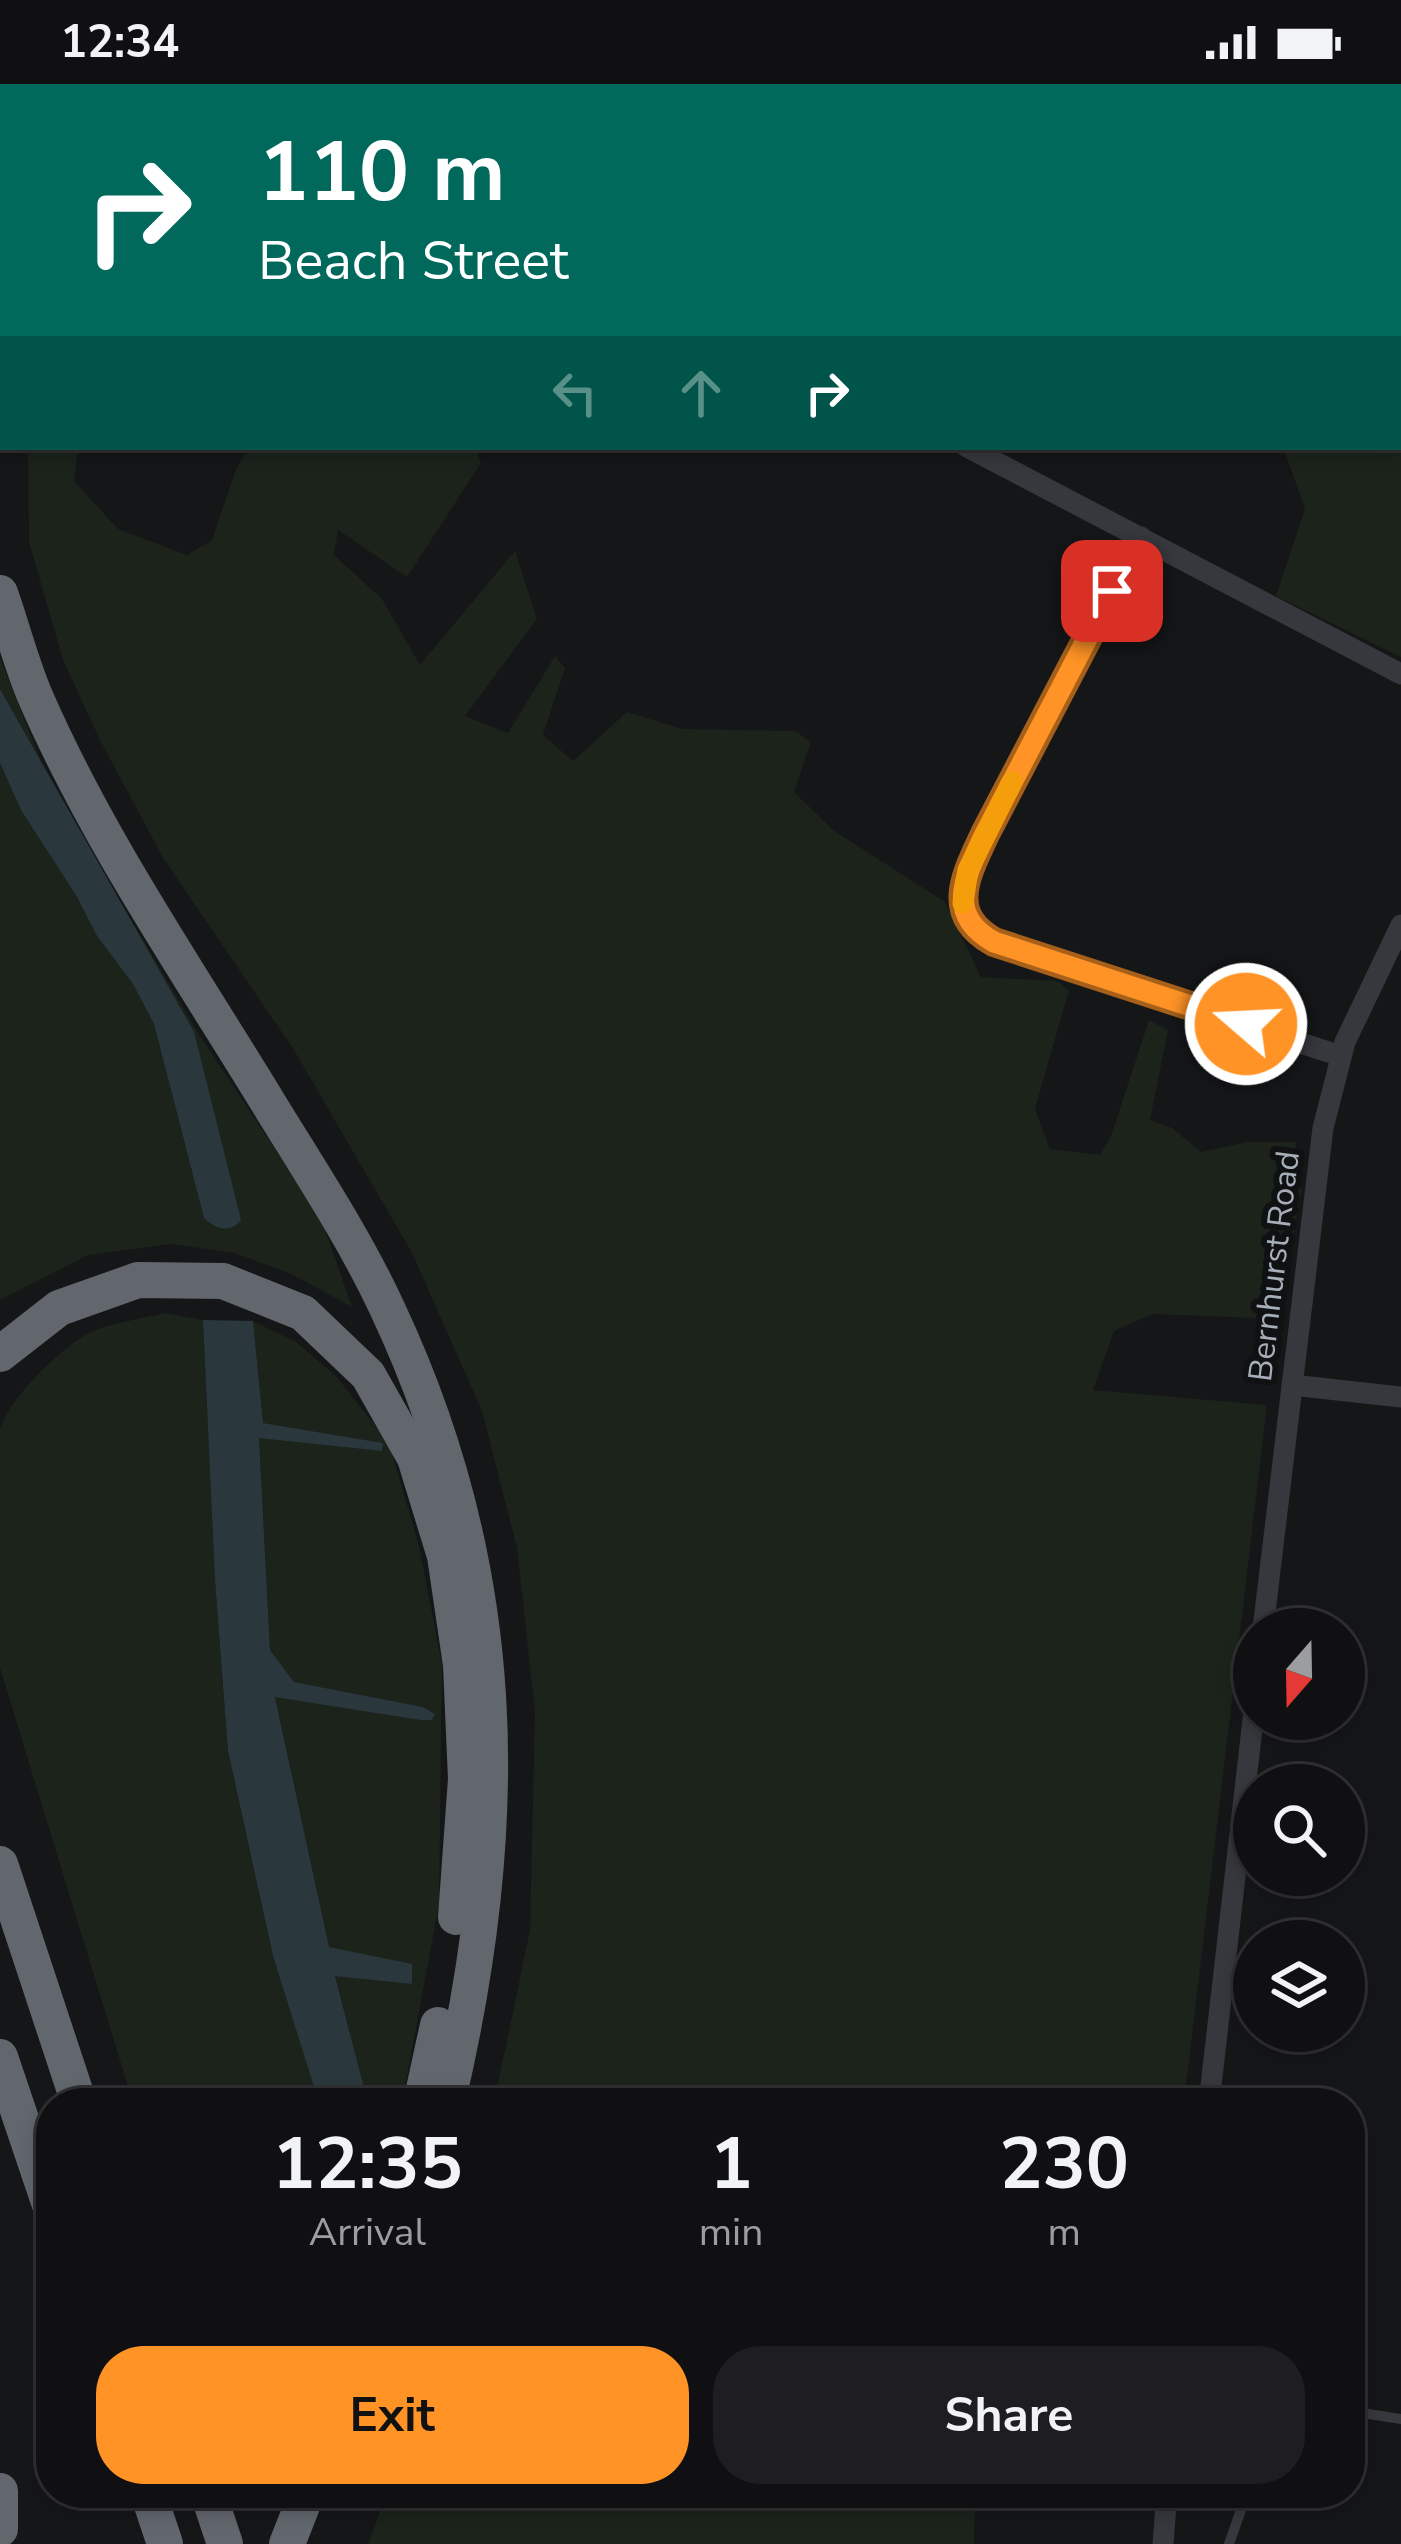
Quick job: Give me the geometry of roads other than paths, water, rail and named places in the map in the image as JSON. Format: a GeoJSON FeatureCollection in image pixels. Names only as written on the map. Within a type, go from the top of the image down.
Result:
{"type":"FeatureCollection","features":[{"type":"Feature","properties":{"kind":"highway"},"geometry":{"type":"LineString","coordinates":[[0,593],[34,694],[85,798],[386,1304],[432,1412],[459,1500],[485,1636],[493,1750],[488,1864],[450,2088]]}},
{"type":"Feature","properties":{"kind":"highway"},"geometry":{"type":"LineString","coordinates":[[0,1354],[59,1308],[138,1280],[223,1281],[303,1313],[368,1375],[415,1458],[445,1556],[460,1665],[466,1779],[460,1896],[424,2088]]}},
{"type":"Feature","properties":{"kind":"highway"},"geometry":{"type":"LineString","coordinates":[[0,1864],[74,2088]]}},
{"type":"Feature","properties":{"kind":"highway"},"geometry":{"type":"LineString","coordinates":[[0,2057],[36,2163]]}},
{"type":"Feature","properties":{"kind":"highway"},"geometry":{"type":"LineString","coordinates":[[0,2492],[0,2530]]}},
{"type":"Feature","properties":{"kind":"highway"},"geometry":{"type":"LineString","coordinates":[[153,2508],[165,2544]]}},
{"type":"Feature","properties":{"kind":"highway"},"geometry":{"type":"LineString","coordinates":[[213,2508],[225,2544]]}},
{"type":"Feature","properties":{"kind":"highway"},"geometry":{"type":"LineString","coordinates":[[287,2544],[301,2508]]}},
{"type":"Feature","properties":{"kind":"highway"},"geometry":{"type":"LineString","coordinates":[[313,2544],[326,2508]]}},
{"type":"Feature","properties":{"kind":"street"},"geometry":{"type":"LineString","coordinates":[[973,450],[1401,674]]}},
{"type":"Feature","properties":{"kind":"street"},"geometry":{"type":"LineString","coordinates":[[1142,537],[968,870],[964,907],[969,922],[994,942],[1341,1056]]}},
{"type":"Feature","properties":{"kind":"street","name":"Bernhurst Road"},"geometry":{"type":"LineString","coordinates":[[1265,1608],[1323,1128],[1361,1002],[1401,925]]}},
{"type":"Feature","properties":{"kind":"street"},"geometry":{"type":"LineString","coordinates":[[1292,1385],[1401,1397]]}},
{"type":"Feature","properties":{"kind":"street"},"geometry":{"type":"LineString","coordinates":[[1211,2088],[1251,1740]]}},
{"type":"Feature","properties":{"kind":"street"},"geometry":{"type":"LineString","coordinates":[[1163,2544],[1166,2508]]}},
{"type":"Feature","properties":{"kind":"lane"},"geometry":{"type":"LineString","coordinates":[[1365,2414],[1401,2420]]}},
{"type":"Feature","properties":{"kind":"lane"},"geometry":{"type":"LineString","coordinates":[[1229,2544],[1242,2508]]}}]}
